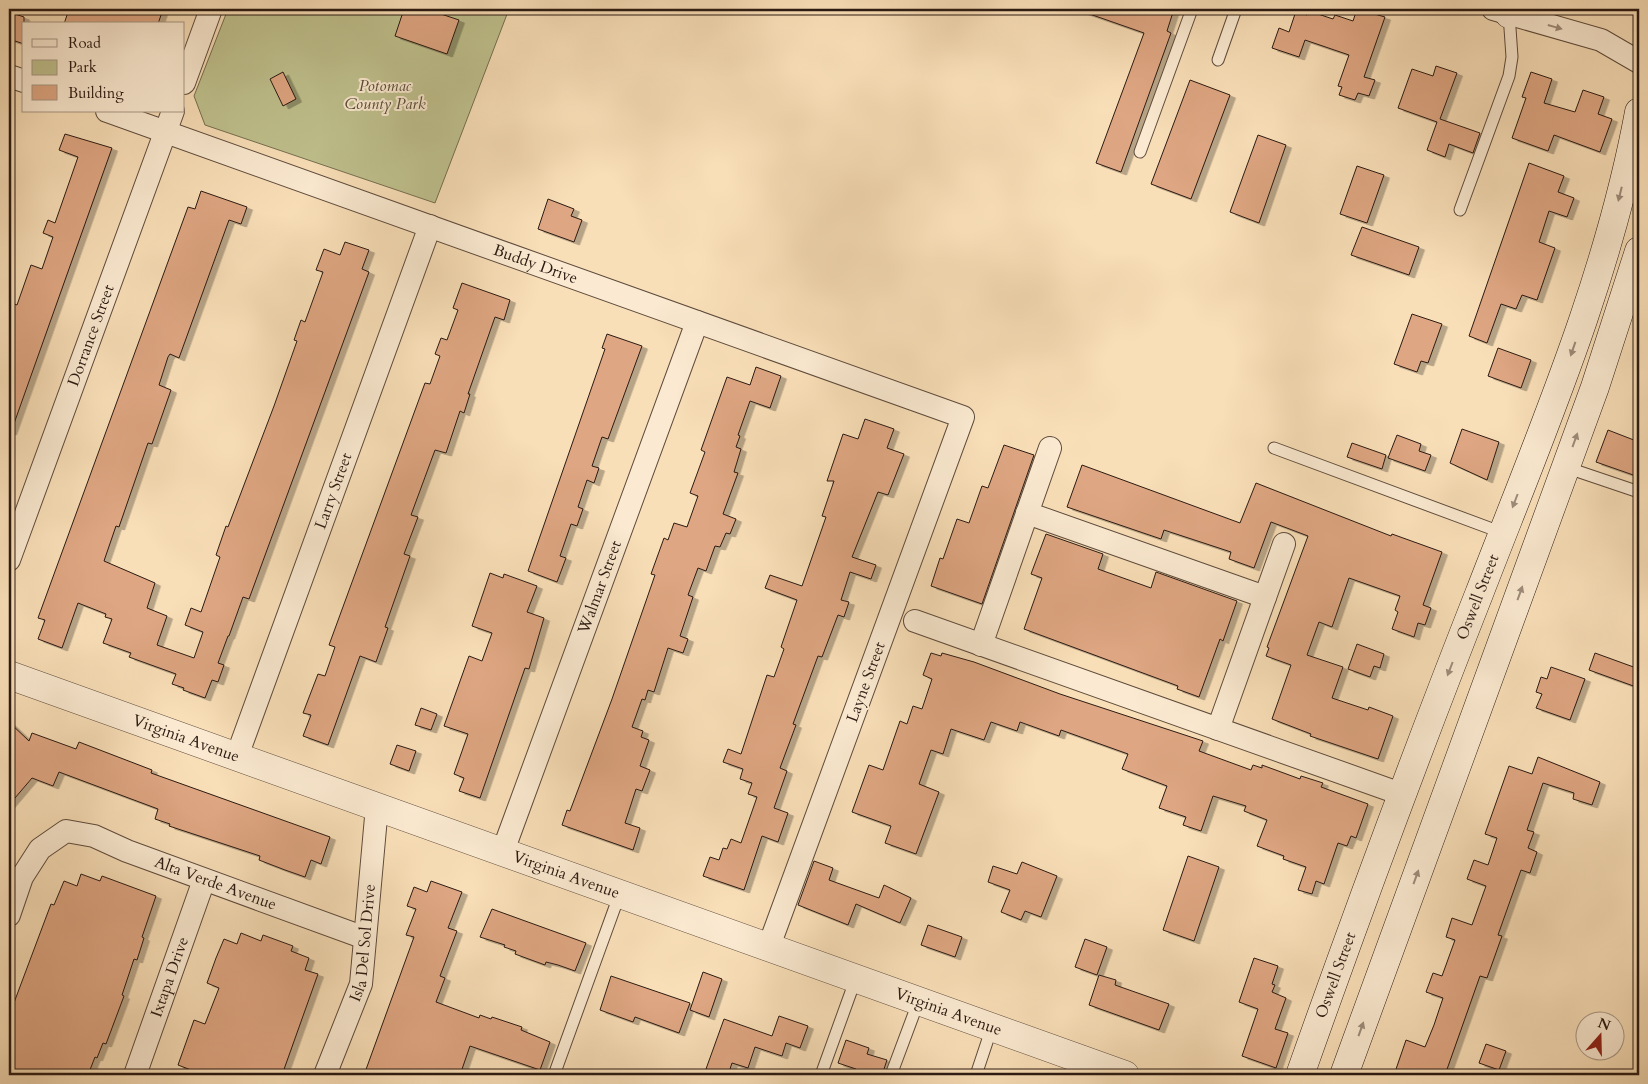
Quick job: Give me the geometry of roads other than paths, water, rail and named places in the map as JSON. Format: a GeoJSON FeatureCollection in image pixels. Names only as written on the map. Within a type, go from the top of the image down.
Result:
{"type":"FeatureCollection","features":[{"type":"Feature","properties":{"kind":"main road","name":"Oswell Street"},"geometry":{"type":"LineString","coordinates":[[1300,1075],[1400,794],[1564,376],[1603,261],[1639,112]]}},
{"type":"Feature","properties":{"kind":"main road"},"geometry":{"type":"LineString","coordinates":[[1344,1075],[1565,467],[1639,251]]}},
{"type":"Feature","properties":{"kind":"main road"},"geometry":{"type":"LineString","coordinates":[[1474,720],[1500,584],[1512,553],[1511,542],[1503,533]]}},
{"type":"Feature","properties":{"kind":"main road","name":"Virginia Avenue"},"geometry":{"type":"LineString","coordinates":[[9,675],[1126,1075]]}},
{"type":"Feature","properties":{"kind":"street"},"geometry":{"type":"LineString","coordinates":[[185,80],[211,9]]}},
{"type":"Feature","properties":{"kind":"street"},"geometry":{"type":"LineString","coordinates":[[1504,11],[1601,40],[1639,62]]}},
{"type":"Feature","properties":{"kind":"street"},"geometry":{"type":"LineString","coordinates":[[9,76],[22,81]]}},
{"type":"Feature","properties":{"kind":"street","name":"Buddy Drive"},"geometry":{"type":"LineString","coordinates":[[110,112],[963,417]]}},
{"type":"Feature","properties":{"kind":"street","name":"Dorrance Street"},"geometry":{"type":"LineString","coordinates":[[9,560],[173,112]]}},
{"type":"Feature","properties":{"kind":"street","name":"Larry Street"},"geometry":{"type":"LineString","coordinates":[[237,756],[430,226]]}},
{"type":"Feature","properties":{"kind":"street","name":"Walmar Street"},"geometry":{"type":"LineString","coordinates":[[503,851],[697,322]]}},
{"type":"Feature","properties":{"kind":"street","name":"Layne Street"},"geometry":{"type":"LineString","coordinates":[[768,946],[963,417]]}},
{"type":"Feature","properties":{"kind":"street"},"geometry":{"type":"LineString","coordinates":[[981,645],[1050,448]]}},
{"type":"Feature","properties":{"kind":"street"},"geometry":{"type":"LineString","coordinates":[[1027,513],[1265,597]]}},
{"type":"Feature","properties":{"kind":"street"},"geometry":{"type":"LineString","coordinates":[[1218,729],[1284,544]]}},
{"type":"Feature","properties":{"kind":"street"},"geometry":{"type":"LineString","coordinates":[[915,621],[1400,794]]}},
{"type":"Feature","properties":{"kind":"street","name":"Isla Del Sol Drive"},"geometry":{"type":"LineString","coordinates":[[325,1075],[361,984],[378,806]]}},
{"type":"Feature","properties":{"kind":"street","name":"Alta Verde Avenue"},"geometry":{"type":"LineString","coordinates":[[9,915],[22,877],[40,848],[66,831],[94,836],[127,852],[365,938]]}},
{"type":"Feature","properties":{"kind":"street","name":"Ixtapa Drive"},"geometry":{"type":"LineString","coordinates":[[135,1075],[204,880]]}},
{"type":"Feature","properties":{"kind":"lane"},"geometry":{"type":"LineString","coordinates":[[1140,152],[1192,9]]}},
{"type":"Feature","properties":{"kind":"lane"},"geometry":{"type":"LineString","coordinates":[[1218,60],[1236,9]]}},
{"type":"Feature","properties":{"kind":"lane"},"geometry":{"type":"LineString","coordinates":[[1460,210],[1509,76],[1512,57],[1504,11]]}},
{"type":"Feature","properties":{"kind":"lane"},"geometry":{"type":"LineString","coordinates":[[1274,448],[1503,533]]}},
{"type":"Feature","properties":{"kind":"lane"},"geometry":{"type":"LineString","coordinates":[[1565,467],[1639,492]]}},
{"type":"Feature","properties":{"kind":"lane"},"geometry":{"type":"LineString","coordinates":[[554,1075],[620,893]]}},
{"type":"Feature","properties":{"kind":"lane"},"geometry":{"type":"LineString","coordinates":[[821,1075],[856,978]]}},
{"type":"Feature","properties":{"kind":"lane"},"geometry":{"type":"LineString","coordinates":[[891,1075],[919,1000]]}},
{"type":"Feature","properties":{"kind":"lane"},"geometry":{"type":"LineString","coordinates":[[976,1075],[992,1027]]}},
{"type":"Feature","properties":{"kind":"park label","name":"Potomac County Park"},"geometry":{"type":"Point","coordinates":[385,95]}}]}
